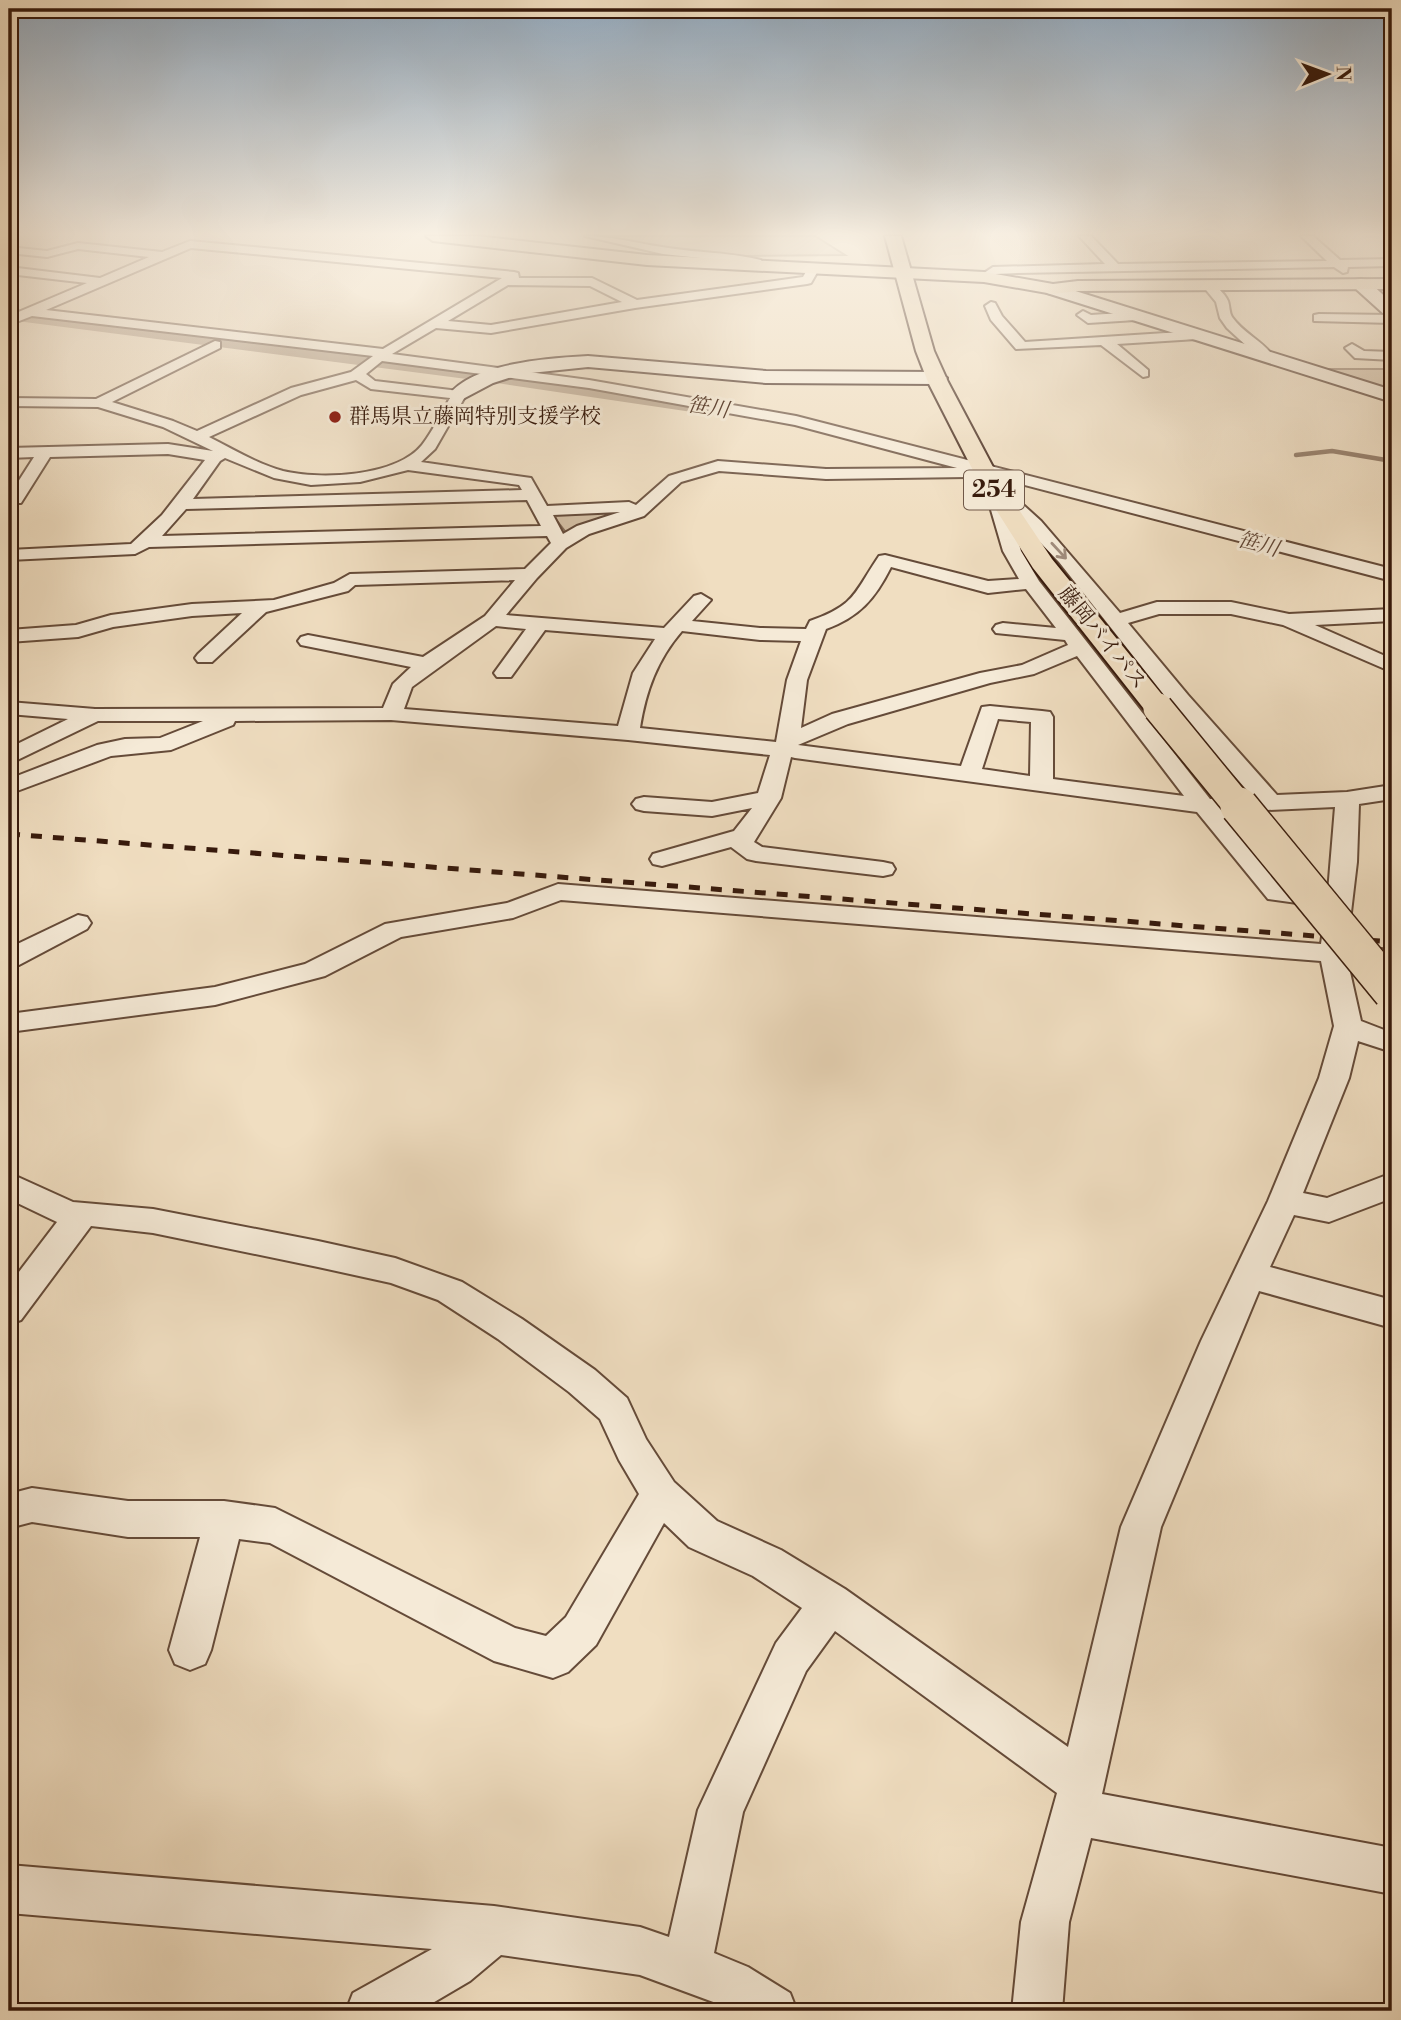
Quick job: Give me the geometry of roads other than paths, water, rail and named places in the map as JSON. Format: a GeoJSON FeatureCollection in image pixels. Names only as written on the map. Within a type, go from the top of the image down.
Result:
{"type":"FeatureCollection","features":[{"type":"Feature","properties":{"kind":"main road","name":"藤岡バイパス"},"geometry":{"type":"LineString","coordinates":[[919,330],[937,378],[986,475],[1042,563],[1392,992]]}},
{"type":"Feature","properties":{"kind":"street"},"geometry":{"type":"LineString","coordinates":[[127,330],[373,362]]}},
{"type":"Feature","properties":{"kind":"street"},"geometry":{"type":"LineString","coordinates":[[197,437],[297,390],[373,362],[426,330]]}},
{"type":"Feature","properties":{"kind":"street"},"geometry":{"type":"LineString","coordinates":[[1007,330],[1021,346],[1197,335]]}},
{"type":"Feature","properties":{"kind":"street"},"geometry":{"type":"LineString","coordinates":[[1182,330],[1392,396]]}},
{"type":"Feature","properties":{"kind":"street"},"geometry":{"type":"LineString","coordinates":[[1239,330],[1257,344],[1266,357]]}},
{"type":"Feature","properties":{"kind":"street"},"geometry":{"type":"LineString","coordinates":[[1105,342],[1143,373]]}},
{"type":"Feature","properties":{"kind":"street"},"geometry":{"type":"LineString","coordinates":[[99,403],[215,345]]}},
{"type":"Feature","properties":{"kind":"street"},"geometry":{"type":"LineString","coordinates":[[1046,345],[1062,360]]}},
{"type":"Feature","properties":{"kind":"street"},"geometry":{"type":"LineString","coordinates":[[1352,348],[1360,355],[1392,356]]}},
{"type":"Feature","properties":{"kind":"street"},"geometry":{"type":"LineString","coordinates":[[322,358],[589,384],[796,421],[986,475],[1392,575]]}},
{"type":"Feature","properties":{"kind":"street"},"geometry":{"type":"LineString","coordinates":[[373,362],[371,385],[459,395],[502,374],[553,364],[632,364],[766,377],[937,378]]}},
{"type":"Feature","properties":{"kind":"street"},"geometry":{"type":"LineString","coordinates":[[407,465],[427,449],[459,395]]}},
{"type":"Feature","properties":{"kind":"street"},"geometry":{"type":"LineString","coordinates":[[9,401],[99,403],[155,419],[278,474],[296,478],[339,479],[407,465],[525,481],[557,538]]}},
{"type":"Feature","properties":{"kind":"street"},"geometry":{"type":"LineString","coordinates":[[9,453],[168,449],[214,458],[231,454]]}},
{"type":"Feature","properties":{"kind":"street"},"geometry":{"type":"LineString","coordinates":[[15,499],[44,454]]}},
{"type":"Feature","properties":{"kind":"street"},"geometry":{"type":"LineString","coordinates":[[9,555],[135,548],[145,542],[180,504],[214,458]]}},
{"type":"Feature","properties":{"kind":"street"},"geometry":{"type":"LineString","coordinates":[[145,542],[557,538],[638,512],[675,479],[718,466],[778,472],[986,475],[1066,558],[1180,700],[1272,803]]}},
{"type":"Feature","properties":{"kind":"street"},"geometry":{"type":"LineString","coordinates":[[986,475],[1012,551],[1031,583],[1204,806],[1277,894],[1339,901]]}},
{"type":"Feature","properties":{"kind":"street"},"geometry":{"type":"LineString","coordinates":[[348,538],[532,495]]}},
{"type":"Feature","properties":{"kind":"street"},"geometry":{"type":"LineString","coordinates":[[180,504],[530,574]]}},
{"type":"Feature","properties":{"kind":"street"},"geometry":{"type":"LineString","coordinates":[[541,512],[565,508],[642,507]]}},
{"type":"Feature","properties":{"kind":"street"},"geometry":{"type":"LineString","coordinates":[[9,636],[78,631],[111,621],[192,610],[275,606],[341,587],[348,538]]}},
{"type":"Feature","properties":{"kind":"street"},"geometry":{"type":"LineString","coordinates":[[391,714],[403,684],[427,664],[492,620],[557,538]]}},
{"type":"Feature","properties":{"kind":"street"},"geometry":{"type":"LineString","coordinates":[[662,859],[743,836],[755,826],[769,798],[785,745],[797,680],[811,635],[817,625],[852,611],[867,594],[885,560],[894,560],[988,587],[1031,583]]}},
{"type":"Feature","properties":{"kind":"street"},"geometry":{"type":"LineString","coordinates":[[628,733],[641,675],[652,654],[702,600]]}},
{"type":"Feature","properties":{"kind":"street"},"geometry":{"type":"LineString","coordinates":[[205,658],[260,607]]}},
{"type":"Feature","properties":{"kind":"street"},"geometry":{"type":"LineString","coordinates":[[1116,621],[1157,608],[1231,608],[1289,620],[1392,666]]}},
{"type":"Feature","properties":{"kind":"street"},"geometry":{"type":"LineString","coordinates":[[1289,620],[1392,615]]}},
{"type":"Feature","properties":{"kind":"street"},"geometry":{"type":"LineString","coordinates":[[492,620],[811,635]]}},
{"type":"Feature","properties":{"kind":"street"},"geometry":{"type":"LineString","coordinates":[[504,673],[539,624]]}},
{"type":"Feature","properties":{"kind":"street"},"geometry":{"type":"LineString","coordinates":[[1003,629],[1075,641]]}},
{"type":"Feature","properties":{"kind":"street"},"geometry":{"type":"LineString","coordinates":[[308,641],[427,664]]}},
{"type":"Feature","properties":{"kind":"street"},"geometry":{"type":"LineString","coordinates":[[785,745],[840,719],[987,677],[1027,670],[1075,641]]}},
{"type":"Feature","properties":{"kind":"street"},"geometry":{"type":"LineString","coordinates":[[9,708],[94,715],[391,714],[785,745],[969,775],[1204,806],[1347,799],[1392,792]]}},
{"type":"Feature","properties":{"kind":"street"},"geometry":{"type":"LineString","coordinates":[[969,775],[990,712],[1042,717],[1041,785]]}},
{"type":"Feature","properties":{"kind":"street"},"geometry":{"type":"LineString","coordinates":[[12,783],[105,750],[125,746],[163,745],[241,713]]}},
{"type":"Feature","properties":{"kind":"street"},"geometry":{"type":"LineString","coordinates":[[9,757],[94,715]]}},
{"type":"Feature","properties":{"kind":"street"},"geometry":{"type":"LineString","coordinates":[[644,804],[712,809],[769,798]]}},
{"type":"Feature","properties":{"kind":"street"},"geometry":{"type":"LineString","coordinates":[[1037,2011],[1045,1922],[1078,1798],[1141,1527],[1219,1340],[1284,1201],[1334,1078],[1348,1026],[1333,955],[1345,862],[1347,799]]}},
{"type":"Feature","properties":{"kind":"street"},"geometry":{"type":"LineString","coordinates":[[743,836],[742,845],[757,854],[883,869]]}},
{"type":"Feature","properties":{"kind":"street"},"geometry":{"type":"LineString","coordinates":[[9,1023],[215,996],[315,970],[394,930],[513,910],[558,892],[1392,958]]}},
{"type":"Feature","properties":{"kind":"street"},"geometry":{"type":"LineString","coordinates":[[9,959],[78,923]]}},
{"type":"Feature","properties":{"kind":"street"},"geometry":{"type":"LineString","coordinates":[[1348,1026],[1392,1043]]}},
{"type":"Feature","properties":{"kind":"street"},"geometry":{"type":"LineString","coordinates":[[9,1185],[69,1214],[153,1221],[318,1254],[395,1271],[450,1291],[510,1329],[582,1381],[614,1409],[632,1449],[660,1494],[703,1534],[767,1563],[831,1603],[1078,1798],[1392,1871]]}},
{"type":"Feature","properties":{"kind":"street"},"geometry":{"type":"LineString","coordinates":[[1284,1201],[1329,1210],[1392,1185]]}},
{"type":"Feature","properties":{"kind":"street"},"geometry":{"type":"LineString","coordinates":[[9,1310],[82,1214]]}},
{"type":"Feature","properties":{"kind":"street"},"geometry":{"type":"LineString","coordinates":[[1250,1275],[1392,1314]]}},
{"type":"Feature","properties":{"kind":"street"},"geometry":{"type":"LineString","coordinates":[[9,1511],[32,1505],[128,1519],[225,1519],[275,1526],[509,1647],[553,1658],[581,1631],[660,1494]]}},
{"type":"Feature","properties":{"kind":"street"},"geometry":{"type":"LineString","coordinates":[[190,1650],[225,1519]]}},
{"type":"Feature","properties":{"kind":"street"},"geometry":{"type":"LineString","coordinates":[[687,1968],[721,1810],[791,1657],[831,1603]]}},
{"type":"Feature","properties":{"kind":"street"},"geometry":{"type":"LineString","coordinates":[[9,1889],[494,1930],[640,1951],[731,1984],[772,2011]]}},
{"type":"Feature","properties":{"kind":"street"},"geometry":{"type":"LineString","coordinates":[[371,2011],[453,1964],[494,1930]]}},
{"type":"Feature","properties":{"kind":"waterway","name":"笹川"},"geometry":{"type":"LineString","coordinates":[[137,330],[490,375],[692,405]]}},
{"type":"Feature","properties":{"kind":"waterway"},"geometry":{"type":"LineString","coordinates":[[1296,455],[1332,451],[1392,461]]}},
{"type":"Feature","properties":{"kind":"railway"},"geometry":{"type":"LineString","coordinates":[[9,834],[1392,942]]}},
{"type":"Feature","properties":{"kind":"place","name":"群馬県立藤岡特別支援学校"},"geometry":{"type":"Point","coordinates":[335,417]}}]}
